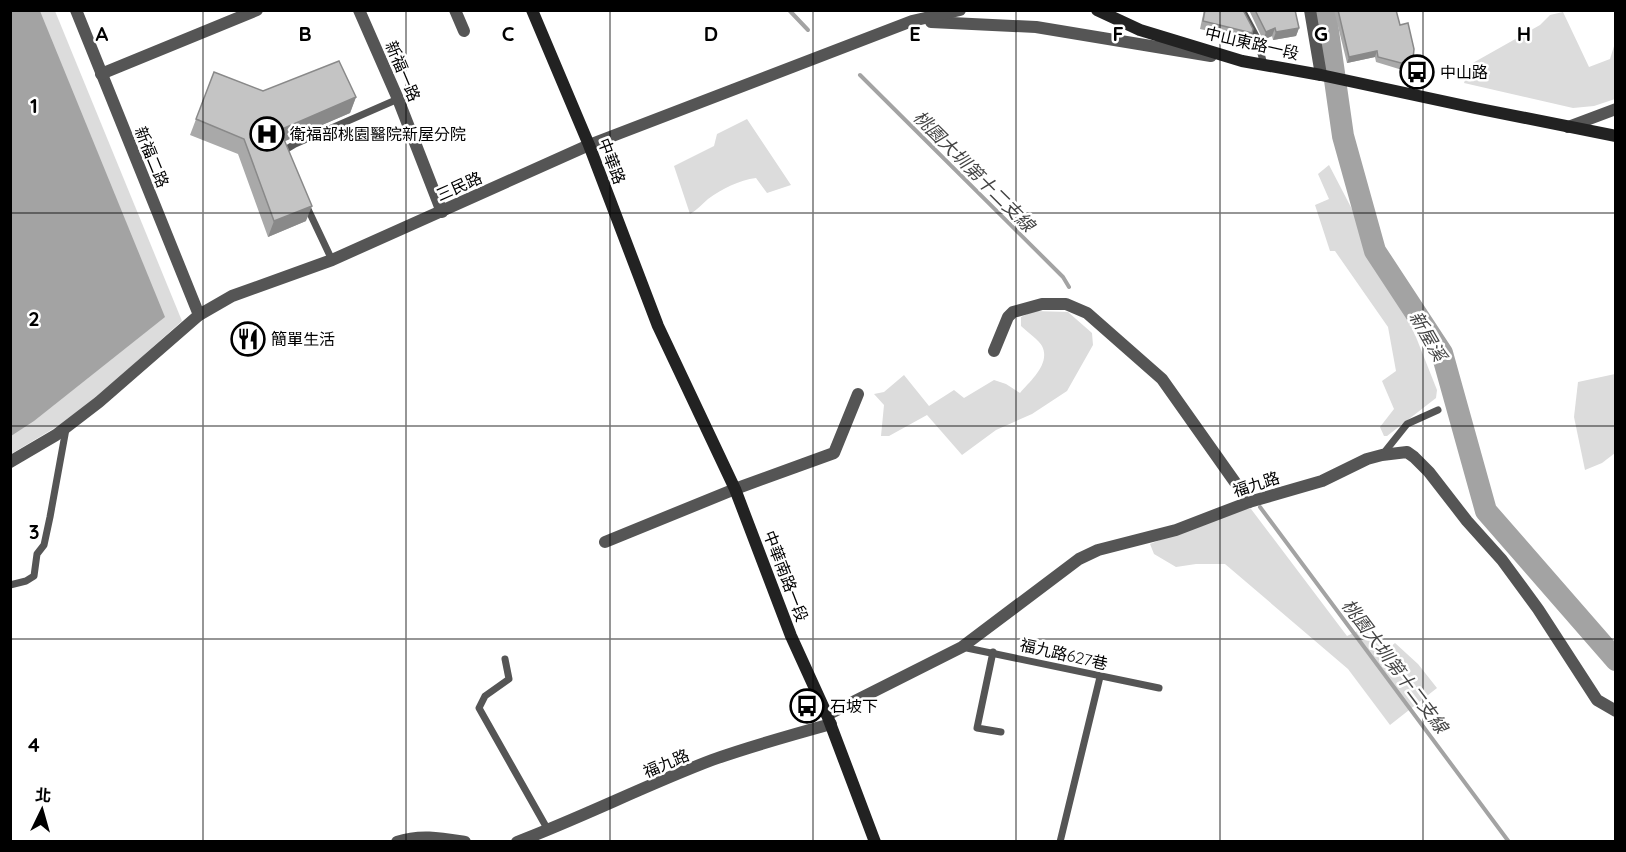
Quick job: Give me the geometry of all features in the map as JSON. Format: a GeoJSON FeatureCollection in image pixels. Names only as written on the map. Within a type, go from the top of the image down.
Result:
{"type":"FeatureCollection","features":[{"type":"Feature","properties":{"kind":"main road","name":"中華路"},"geometry":{"type":"LineString","coordinates":[[532,10],[589,145],[658,326]]}},
{"type":"Feature","properties":{"kind":"main road","name":"中山東路一段"},"geometry":{"type":"LineString","coordinates":[[1097,10],[1140,30],[1242,61],[1322,75],[1616,136]]}},
{"type":"Feature","properties":{"kind":"main road","name":"中華南路一段"},"geometry":{"type":"LineString","coordinates":[[658,326],[735,489],[791,636],[829,719],[875,842]]}},
{"type":"Feature","properties":{"kind":"street","name":"新福二路"},"geometry":{"type":"LineString","coordinates":[[76,10],[199,315]]}},
{"type":"Feature","properties":{"kind":"street"},"geometry":{"type":"LineString","coordinates":[[101,74],[257,10]]}},
{"type":"Feature","properties":{"kind":"street","name":"新福一路"},"geometry":{"type":"LineString","coordinates":[[359,10],[398,99],[442,212]]}},
{"type":"Feature","properties":{"kind":"street"},"geometry":{"type":"LineString","coordinates":[[455,10],[464,31]]}},
{"type":"Feature","properties":{"kind":"street","name":"三民路"},"geometry":{"type":"LineString","coordinates":[[10,462],[66,427],[99,402],[199,315],[232,296],[332,260],[589,145],[912,21],[960,10]]}},
{"type":"Feature","properties":{"kind":"street"},"geometry":{"type":"LineString","coordinates":[[1310,10],[1322,75]]}},
{"type":"Feature","properties":{"kind":"street"},"geometry":{"type":"LineString","coordinates":[[912,21],[1036,27],[1242,61]]}},
{"type":"Feature","properties":{"kind":"street"},"geometry":{"type":"LineString","coordinates":[[1568,127],[1616,109]]}},
{"type":"Feature","properties":{"kind":"street"},"geometry":{"type":"LineString","coordinates":[[994,351],[1008,317],[1013,312],[1042,304],[1066,304],[1087,313],[1162,379],[1249,502]]}},
{"type":"Feature","properties":{"kind":"street"},"geometry":{"type":"LineString","coordinates":[[605,542],[735,489],[834,453],[858,394]]}},
{"type":"Feature","properties":{"kind":"street","name":"福九路"},"geometry":{"type":"LineString","coordinates":[[517,842],[711,761],[829,719],[962,647],[1079,559],[1098,550],[1176,530],[1249,502],[1322,481],[1382,454],[1407,452],[1429,472],[1508,568],[1538,609],[1597,700],[1616,711]]}},
{"type":"Feature","properties":{"kind":"street"},"geometry":{"type":"LineString","coordinates":[[397,842],[411,837],[432,836],[465,842]]}},
{"type":"Feature","properties":{"kind":"lane"},"geometry":{"type":"LineString","coordinates":[[1242,10],[1257,38],[1264,65]]}},
{"type":"Feature","properties":{"kind":"lane"},"geometry":{"type":"LineString","coordinates":[[289,166],[285,150],[398,99]]}},
{"type":"Feature","properties":{"kind":"lane"},"geometry":{"type":"LineString","coordinates":[[302,196],[332,260]]}},
{"type":"Feature","properties":{"kind":"lane"},"geometry":{"type":"LineString","coordinates":[[1382,454],[1407,424],[1438,410]]}},
{"type":"Feature","properties":{"kind":"lane"},"geometry":{"type":"LineString","coordinates":[[10,585],[26,581],[34,576],[37,554],[44,545],[46,536],[66,427]]}},
{"type":"Feature","properties":{"kind":"lane","name":"福九路627巷"},"geometry":{"type":"LineString","coordinates":[[962,647],[1159,688]]}},
{"type":"Feature","properties":{"kind":"lane"},"geometry":{"type":"LineString","coordinates":[[993,652],[977,728],[1001,732]]}},
{"type":"Feature","properties":{"kind":"lane"},"geometry":{"type":"LineString","coordinates":[[505,659],[509,679],[484,696],[479,708],[548,830]]}},
{"type":"Feature","properties":{"kind":"lane"},"geometry":{"type":"LineString","coordinates":[[1060,842],[1100,677]]}},
{"type":"Feature","properties":{"kind":"shaded area"},"geometry":{"type":"Polygon","coordinates":[[[11,10],[40,11],[165,317],[34,421],[11,436],[11,10]]]}},
{"type":"Feature","properties":{"kind":"shaded area"},"geometry":{"type":"Polygon","coordinates":[[[10,11],[55,11],[182,321],[78,414],[11,454],[10,11]]]}},
{"type":"Feature","properties":{"kind":"shaded area"},"geometry":{"type":"Polygon","coordinates":[[[1563,12],[1589,67],[1610,59],[1615,43],[1615,99],[1594,106],[1573,108],[1464,83],[1471,64],[1540,25],[1550,15],[1563,12]]]}},
{"type":"Feature","properties":{"kind":"shaded area"},"geometry":{"type":"Polygon","coordinates":[[[747,119],[791,185],[767,193],[756,178],[743,181],[719,192],[690,214],[674,166],[714,146],[717,134],[747,119]]]}},
{"type":"Feature","properties":{"kind":"shaded area"},"geometry":{"type":"Polygon","coordinates":[[[1329,165],[1393,288],[1437,390],[1436,398],[1387,436],[1384,436],[1380,427],[1394,409],[1382,381],[1396,371],[1388,327],[1335,251],[1330,251],[1315,205],[1329,199],[1318,174],[1329,165]]]}},
{"type":"Feature","properties":{"kind":"shaded area"},"geometry":{"type":"Polygon","coordinates":[[[1034,311],[1068,312],[1092,333],[1093,345],[1067,391],[1032,414],[996,430],[962,455],[927,415],[889,436],[881,436],[884,405],[874,394],[884,392],[904,375],[929,406],[954,390],[964,398],[994,380],[1020,393],[1034,378],[1044,359],[1041,344],[1021,326],[1021,317],[1034,311]]]}},
{"type":"Feature","properties":{"kind":"shaded area"},"geometry":{"type":"Polygon","coordinates":[[[1615,374],[1615,453],[1602,463],[1585,470],[1574,417],[1578,382],[1615,374]]]}},
{"type":"Feature","properties":{"kind":"shaded area"},"geometry":{"type":"Polygon","coordinates":[[[1248,505],[1347,636],[1362,629],[1388,649],[1395,643],[1418,664],[1437,688],[1390,725],[1348,669],[1225,564],[1176,567],[1154,554],[1150,544],[1248,505]]]}},
{"type":"Feature","properties":{"kind":"building"},"geometry":{"type":"Polygon","coordinates":[[[1205,10],[1243,10],[1253,29],[1252,33],[1203,21],[1205,10]]]}},
{"type":"Feature","properties":{"kind":"building"},"geometry":{"type":"Polygon","coordinates":[[[1255,10],[1295,10],[1299,28],[1276,32],[1275,28],[1266,32],[1255,10]]]}},
{"type":"Feature","properties":{"kind":"building"},"geometry":{"type":"Polygon","coordinates":[[[1338,10],[1396,10],[1400,25],[1408,23],[1414,49],[1413,59],[1401,63],[1378,57],[1377,51],[1349,57],[1338,10]]]}},
{"type":"Feature","properties":{"kind":"building"},"geometry":{"type":"Polygon","coordinates":[[[339,61],[356,97],[280,130],[312,206],[274,221],[244,139],[196,119],[214,72],[263,91],[339,61]]]}},
{"type":"Feature","properties":{"kind":"waterway","name":"桃園大圳第十二支線"},"geometry":{"type":"LineString","coordinates":[[789,10],[808,30]]}},
{"type":"Feature","properties":{"kind":"waterway","name":"新屋溪"},"geometry":{"type":"LineString","coordinates":[[1325,10],[1343,136],[1375,251],[1442,353],[1486,511],[1616,660]]}},
{"type":"Feature","properties":{"kind":"waterway","name":"桃園大圳第十二支線"},"geometry":{"type":"LineString","coordinates":[[860,75],[1063,277],[1069,287]]}},
{"type":"Feature","properties":{"kind":"waterway","name":"桃園大圳第十二支線"},"geometry":{"type":"LineString","coordinates":[[1260,507],[1509,842]]}},
{"type":"Feature","properties":{"kind":"place","name":"中山路"},"geometry":{"type":"Point","coordinates":[1417,72]}},
{"type":"Feature","properties":{"kind":"place","name":"衛福部桃園醫院新屋分院"},"geometry":{"type":"Point","coordinates":[267,134]}},
{"type":"Feature","properties":{"kind":"place","name":"簡單生活"},"geometry":{"type":"Point","coordinates":[248,339]}},
{"type":"Feature","properties":{"kind":"place","name":"石坡下"},"geometry":{"type":"Point","coordinates":[807,706]}}]}
